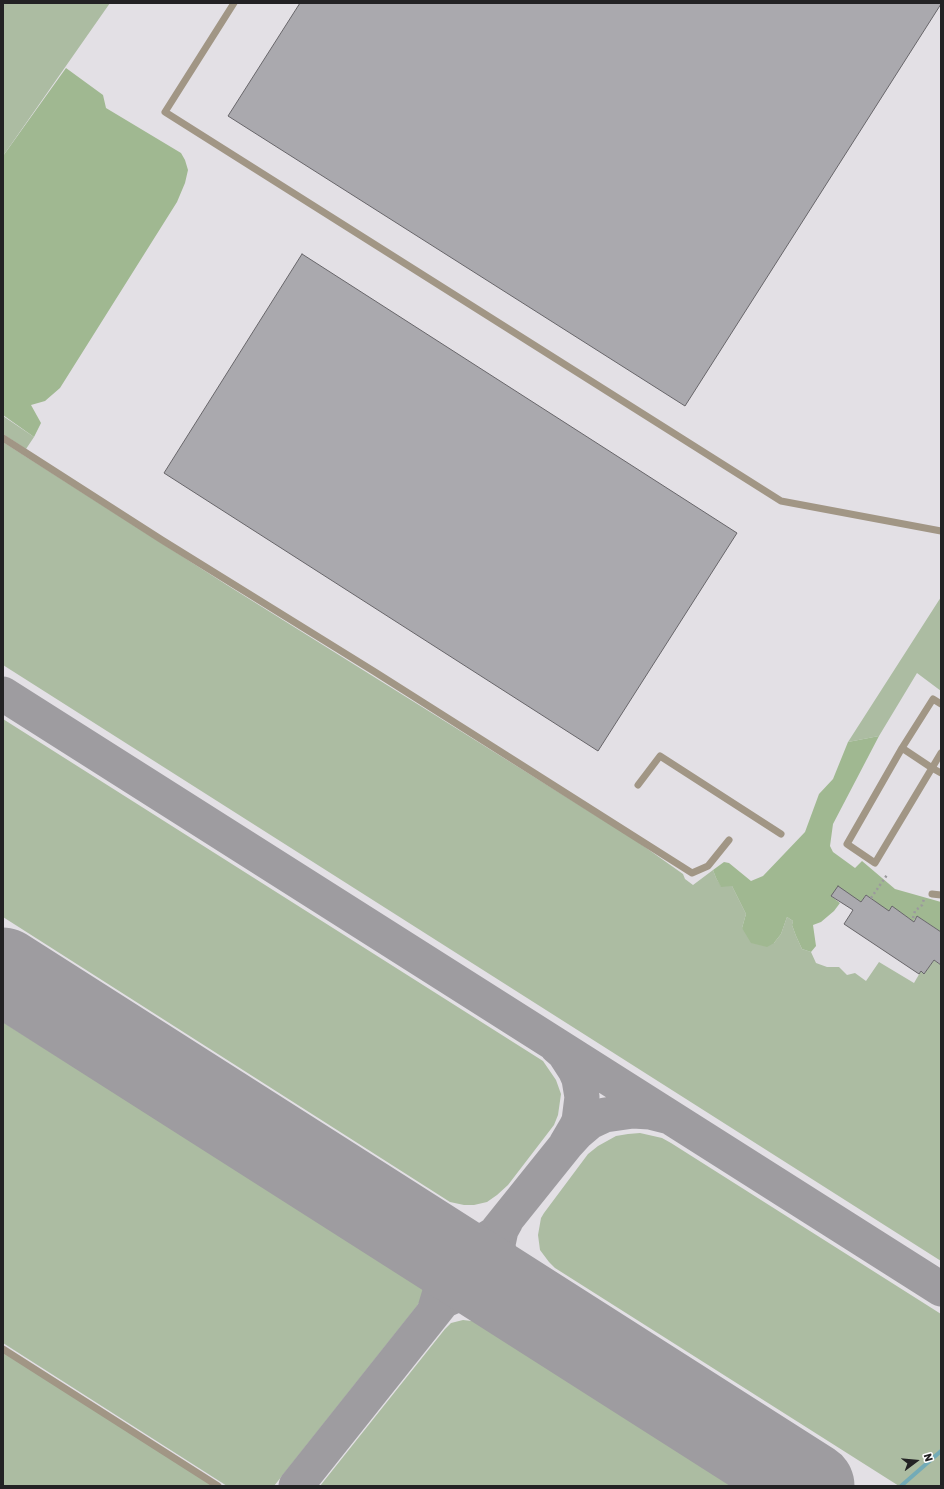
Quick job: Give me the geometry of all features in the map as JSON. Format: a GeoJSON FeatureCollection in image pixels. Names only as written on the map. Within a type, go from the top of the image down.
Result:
{"type":"FeatureCollection","features":[{"type":"Feature","properties":{"kind":"lane"},"geometry":{"type":"LineString","coordinates":[[234,3],[165,112],[781,501],[941,531]]}},
{"type":"Feature","properties":{"kind":"lane"},"geometry":{"type":"LineString","coordinates":[[3,438],[162,540],[375,672],[692,873],[708,866],[729,840]]}},
{"type":"Feature","properties":{"kind":"lane"},"geometry":{"type":"LineString","coordinates":[[941,704],[933,699],[902,748],[847,844],[875,863],[941,753]]}},
{"type":"Feature","properties":{"kind":"lane"},"geometry":{"type":"LineString","coordinates":[[902,748],[941,773]]}},
{"type":"Feature","properties":{"kind":"lane"},"geometry":{"type":"LineString","coordinates":[[638,785],[660,756],[781,834]]}},
{"type":"Feature","properties":{"kind":"lane"},"geometry":{"type":"LineString","coordinates":[[932,894],[941,895]]}},
{"type":"Feature","properties":{"kind":"lane"},"geometry":{"type":"LineString","coordinates":[[3,1349],[218,1486]]}},
{"type":"Feature","properties":{"kind":"path"},"geometry":{"type":"LineString","coordinates":[[870,898],[887,875]]}},
{"type":"Feature","properties":{"kind":"path"},"geometry":{"type":"LineString","coordinates":[[913,918],[915,911],[922,906],[924,897]]}},
{"type":"Feature","properties":{"kind":"green space"},"geometry":{"type":"Polygon","coordinates":[[[3,3],[110,3],[3,156],[3,3]]]}},
{"type":"Feature","properties":{"kind":"green space"},"geometry":{"type":"Polygon","coordinates":[[[66,68],[103,95],[106,108],[181,153],[188,170],[185,183],[177,202],[60,388],[45,401],[31,405],[41,423],[34,437],[3,415],[3,156],[66,68]]]}},
{"type":"Feature","properties":{"kind":"green space"},"geometry":{"type":"Polygon","coordinates":[[[3,416],[34,437],[26,449],[3,434],[3,416]]]}},
{"type":"Feature","properties":{"kind":"green space"},"geometry":{"type":"Polygon","coordinates":[[[3,442],[227,585],[635,840],[683,874],[685,879],[693,885],[713,870],[721,886],[732,886],[746,914],[742,928],[774,943],[781,934],[787,917],[793,921],[792,925],[802,949],[811,952],[816,963],[827,967],[839,967],[847,975],[855,973],[866,981],[879,962],[914,983],[921,971],[924,974],[934,960],[939,964],[941,961],[941,1261],[3,665],[3,442]]]}},
{"type":"Feature","properties":{"kind":"green space"},"geometry":{"type":"Polygon","coordinates":[[[941,597],[941,691],[917,673],[879,736],[848,742],[941,597]]]}},
{"type":"Feature","properties":{"kind":"green space"},"geometry":{"type":"Polygon","coordinates":[[[3,719],[543,1061],[556,1080],[561,1094],[558,1115],[554,1125],[508,1185],[487,1202],[474,1205],[464,1205],[450,1202],[3,917],[3,719]]]}},
{"type":"Feature","properties":{"kind":"green space"},"geometry":{"type":"Polygon","coordinates":[[[879,736],[833,824],[830,846],[833,852],[855,868],[862,861],[895,889],[941,902],[941,932],[917,916],[910,926],[910,919],[892,907],[886,915],[876,902],[866,895],[861,902],[831,896],[840,903],[834,911],[821,922],[813,925],[816,946],[811,952],[802,949],[792,925],[793,921],[787,917],[781,934],[774,943],[767,947],[751,943],[742,928],[746,914],[732,886],[721,887],[713,870],[724,862],[729,863],[751,881],[763,876],[805,832],[819,794],[833,779],[848,742],[879,736]]]}},
{"type":"Feature","properties":{"kind":"green space"},"geometry":{"type":"Polygon","coordinates":[[[3,1022],[424,1289],[422,1298],[417,1306],[274,1486],[227,1486],[3,1343],[3,1022]]]}},
{"type":"Feature","properties":{"kind":"green space"},"geometry":{"type":"Polygon","coordinates":[[[640,1133],[662,1138],[671,1143],[941,1314],[941,1486],[899,1486],[555,1268],[549,1262],[540,1250],[538,1235],[541,1218],[544,1213],[588,1154],[598,1146],[616,1136],[640,1133]]]}},
{"type":"Feature","properties":{"kind":"green space"},"geometry":{"type":"Polygon","coordinates":[[[463,1320],[472,1321],[486,1328],[735,1486],[320,1486],[445,1329],[451,1323],[463,1320]]]}},
{"type":"Feature","properties":{"kind":"green space"},"geometry":{"type":"Polygon","coordinates":[[[3,1352],[213,1486],[3,1486],[3,1352]]]}},
{"type":"Feature","properties":{"kind":"building"},"geometry":{"type":"Polygon","coordinates":[[[300,3],[941,4],[685,406],[228,116],[300,3]]]}},
{"type":"Feature","properties":{"kind":"building"},"geometry":{"type":"Polygon","coordinates":[[[302,254],[737,533],[598,751],[164,473],[302,254]]]}},
{"type":"Feature","properties":{"kind":"building"},"geometry":{"type":"Polygon","coordinates":[[[838,886],[861,902],[866,895],[889,911],[892,906],[914,922],[917,916],[941,932],[941,965],[934,960],[924,974],[921,971],[919,974],[844,924],[853,910],[831,896],[838,886]]]}},
{"type":"Feature","properties":{"kind":"waterway"},"geometry":{"type":"LineString","coordinates":[[901,1486],[941,1451]]}},
{"type":"Feature","properties":{"kind":"taxiway"},"geometry":{"type":"LineString","coordinates":[[3,694],[941,1289]]}},
{"type":"Feature","properties":{"kind":"taxiway"},"geometry":{"type":"LineString","coordinates":[[557,1047],[564,1053],[575,1070],[579,1079],[582,1097],[579,1121],[566,1144]]}},
{"type":"Feature","properties":{"kind":"taxiway"},"geometry":{"type":"LineString","coordinates":[[410,1229],[440,1243],[456,1247],[480,1243],[497,1231],[566,1145],[590,1122],[605,1115],[633,1111],[650,1112],[666,1116]]}},
{"type":"Feature","properties":{"kind":"taxiway"},"geometry":{"type":"LineString","coordinates":[[506,1221],[501,1230],[498,1244],[501,1270],[504,1278],[513,1291],[532,1307]]}},
{"type":"Feature","properties":{"kind":"taxiway"},"geometry":{"type":"LineString","coordinates":[[410,1229],[426,1245],[437,1267],[440,1292],[434,1312]]}},
{"type":"Feature","properties":{"kind":"taxiway"},"geometry":{"type":"LineString","coordinates":[[296,1486],[443,1301],[470,1289],[486,1288],[509,1294]]}},
{"type":"Feature","properties":{"kind":"runway"},"geometry":{"type":"LineString","coordinates":[[3,971],[811,1486]]}}]}
